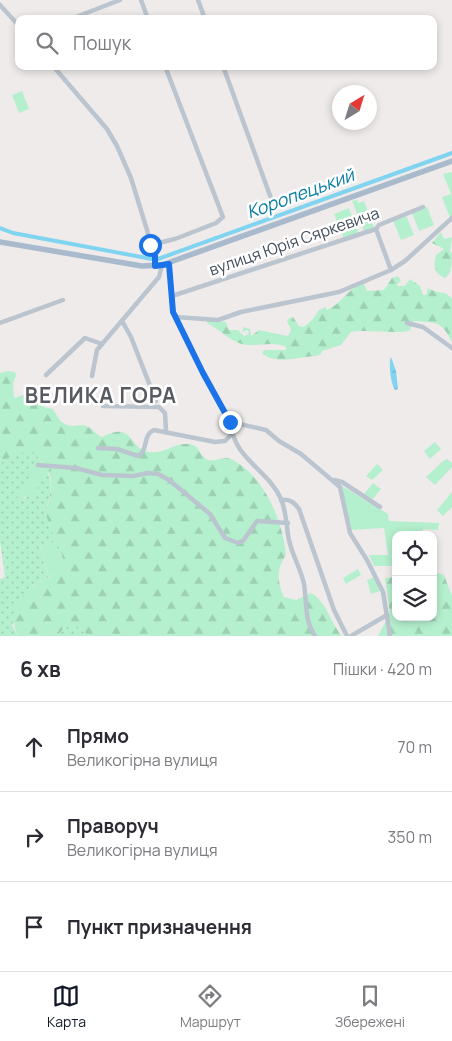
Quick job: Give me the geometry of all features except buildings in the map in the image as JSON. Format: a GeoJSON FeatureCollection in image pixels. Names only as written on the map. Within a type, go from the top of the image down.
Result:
{"type":"FeatureCollection","features":[{"type":"Feature","properties":{"kind":"main road"},"geometry":{"type":"LineString","coordinates":[[0,242],[155,266],[166,264],[452,161]]}},
{"type":"Feature","properties":{"kind":"street"},"geometry":{"type":"LineString","coordinates":[[81,15],[117,0]]}},
{"type":"Feature","properties":{"kind":"street"},"geometry":{"type":"LineString","coordinates":[[140,0],[146,15]]}},
{"type":"Feature","properties":{"kind":"street"},"geometry":{"type":"LineString","coordinates":[[198,0],[204,15]]}},
{"type":"Feature","properties":{"kind":"street"},"geometry":{"type":"LineString","coordinates":[[0,5],[15,22]]}},
{"type":"Feature","properties":{"kind":"street"},"geometry":{"type":"LineString","coordinates":[[56,70],[107,129],[117,146],[131,178],[150,245],[155,256],[155,266]]}},
{"type":"Feature","properties":{"kind":"street"},"geometry":{"type":"LineString","coordinates":[[150,245],[175,239],[216,223],[223,217],[167,70]]}},
{"type":"Feature","properties":{"kind":"street"},"geometry":{"type":"LineString","coordinates":[[224,70],[272,201]]}},
{"type":"Feature","properties":{"kind":"street","name":"вулиця Юрія Сяркевича"},"geometry":{"type":"LineString","coordinates":[[172,296],[376,229],[379,225],[422,207]]}},
{"type":"Feature","properties":{"kind":"street"},"geometry":{"type":"LineString","coordinates":[[176,317],[218,320],[241,312],[309,300],[339,292],[391,270],[419,249],[452,218]]}},
{"type":"Feature","properties":{"kind":"street"},"geometry":{"type":"LineString","coordinates":[[376,229],[391,270]]}},
{"type":"Feature","properties":{"kind":"street"},"geometry":{"type":"LineString","coordinates":[[166,264],[176,317],[203,373],[230,422],[231,435],[246,460],[262,472],[281,500],[288,524],[289,540],[304,584],[305,609],[315,636]]}},
{"type":"Feature","properties":{"kind":"street"},"geometry":{"type":"LineString","coordinates":[[92,376],[97,350],[159,277],[166,264]]}},
{"type":"Feature","properties":{"kind":"street"},"geometry":{"type":"LineString","coordinates":[[0,323],[63,300]]}},
{"type":"Feature","properties":{"kind":"street"},"geometry":{"type":"LineString","coordinates":[[122,321],[131,337],[156,401]]}},
{"type":"Feature","properties":{"kind":"street"},"geometry":{"type":"LineString","coordinates":[[407,323],[424,327],[452,348]]}},
{"type":"Feature","properties":{"kind":"street"},"geometry":{"type":"LineString","coordinates":[[46,375],[85,338],[102,344]]}},
{"type":"Feature","properties":{"kind":"street"},"geometry":{"type":"LineString","coordinates":[[103,406],[159,407],[165,413],[166,431]]}},
{"type":"Feature","properties":{"kind":"street"},"geometry":{"type":"LineString","coordinates":[[230,422],[266,430],[279,441],[301,454],[340,487],[350,533],[367,560],[383,592],[390,636]]}},
{"type":"Feature","properties":{"kind":"street"},"geometry":{"type":"LineString","coordinates":[[98,448],[117,449],[138,456],[143,452],[150,432],[166,431],[214,442],[225,441],[231,435]]}},
{"type":"Feature","properties":{"kind":"street"},"geometry":{"type":"LineString","coordinates":[[38,465],[76,468],[102,475],[133,476],[148,473],[158,474],[169,480],[210,514],[225,538],[238,543],[242,541],[257,521],[288,524]]}},
{"type":"Feature","properties":{"kind":"street"},"geometry":{"type":"LineString","coordinates":[[332,480],[342,482],[380,507]]}},
{"type":"Feature","properties":{"kind":"street"},"geometry":{"type":"LineString","coordinates":[[281,500],[288,499],[294,502],[299,509],[334,610],[347,636]]}},
{"type":"Feature","properties":{"kind":"street"},"geometry":{"type":"LineString","coordinates":[[351,636],[387,615]]}},
{"type":"Feature","properties":{"kind":"green space"},"geometry":{"type":"Polygon","coordinates":[[[22,91],[29,109],[19,113],[12,95],[22,91]]]}},
{"type":"Feature","properties":{"kind":"green space"},"geometry":{"type":"Polygon","coordinates":[[[452,172],[452,216],[450,218],[442,197],[451,194],[443,174],[452,172]]]}},
{"type":"Feature","properties":{"kind":"green space"},"geometry":{"type":"Polygon","coordinates":[[[357,200],[358,203],[364,201],[374,227],[364,231],[352,201],[357,200]]]}},
{"type":"Feature","properties":{"kind":"green space"},"geometry":{"type":"Polygon","coordinates":[[[427,207],[434,225],[419,231],[412,213],[427,207]]]}},
{"type":"Feature","properties":{"kind":"green space"},"geometry":{"type":"Polygon","coordinates":[[[349,208],[359,234],[344,239],[334,214],[349,208]]]}},
{"type":"Feature","properties":{"kind":"green space"},"geometry":{"type":"Polygon","coordinates":[[[406,215],[414,235],[401,240],[393,220],[406,215]]]}},
{"type":"Feature","properties":{"kind":"green space"},"geometry":{"type":"Polygon","coordinates":[[[441,232],[444,239],[452,237],[451,267],[445,278],[437,272],[435,266],[436,255],[444,249],[432,243],[441,232]]]}},
{"type":"Feature","properties":{"kind":"green space"},"geometry":{"type":"Polygon","coordinates":[[[398,276],[401,281],[397,284],[398,286],[405,286],[410,279],[420,286],[423,295],[426,295],[428,288],[447,294],[452,299],[452,343],[441,326],[433,323],[413,321],[410,330],[406,331],[351,332],[341,345],[322,351],[321,354],[316,356],[295,359],[273,359],[262,353],[264,350],[286,350],[286,347],[277,344],[242,344],[207,323],[207,320],[226,322],[229,330],[238,330],[244,336],[249,334],[248,330],[242,332],[244,327],[250,329],[251,336],[259,330],[288,336],[291,330],[287,321],[289,318],[293,317],[299,326],[304,327],[319,310],[326,307],[326,310],[331,308],[358,286],[364,284],[367,291],[384,290],[392,278],[398,276]]]}},
{"type":"Feature","properties":{"kind":"green space"},"geometry":{"type":"Polygon","coordinates":[[[15,372],[16,376],[13,383],[14,398],[25,395],[41,401],[44,407],[53,409],[61,421],[66,424],[73,426],[84,425],[102,437],[113,433],[126,433],[137,446],[150,452],[159,452],[181,444],[190,444],[196,447],[206,459],[212,461],[228,458],[243,466],[262,487],[270,500],[281,528],[286,555],[280,566],[279,576],[284,597],[296,600],[311,593],[317,597],[342,636],[89,636],[78,627],[65,627],[57,636],[18,636],[14,625],[17,605],[23,596],[39,582],[59,574],[63,557],[47,516],[51,481],[45,467],[35,453],[29,452],[16,454],[0,464],[0,373],[15,372]]]}},
{"type":"Feature","properties":{"kind":"green space"},"geometry":{"type":"Polygon","coordinates":[[[435,442],[441,449],[430,459],[424,451],[435,442]]]}},
{"type":"Feature","properties":{"kind":"green space"},"geometry":{"type":"Polygon","coordinates":[[[23,451],[35,453],[44,467],[20,502],[29,495],[47,472],[51,483],[47,509],[48,522],[64,559],[63,566],[55,542],[40,547],[49,577],[34,585],[12,625],[18,636],[0,636],[0,579],[5,577],[0,541],[0,464],[11,454],[23,451]]]}},
{"type":"Feature","properties":{"kind":"green space"},"geometry":{"type":"Polygon","coordinates":[[[447,459],[452,463],[452,467],[435,485],[426,477],[447,459]]]}},
{"type":"Feature","properties":{"kind":"green space"},"geometry":{"type":"Polygon","coordinates":[[[377,464],[383,470],[372,480],[366,476],[377,464]]]}},
{"type":"Feature","properties":{"kind":"green space"},"geometry":{"type":"Polygon","coordinates":[[[35,466],[51,467],[33,495],[25,497],[20,502],[16,500],[35,466]]]}},
{"type":"Feature","properties":{"kind":"green space"},"geometry":{"type":"Polygon","coordinates":[[[373,483],[381,489],[373,499],[364,494],[373,483]]]}},
{"type":"Feature","properties":{"kind":"green space"},"geometry":{"type":"Polygon","coordinates":[[[342,486],[388,514],[389,521],[439,523],[438,530],[392,531],[392,566],[374,566],[369,555],[388,555],[384,528],[350,530],[342,486]]]}},
{"type":"Feature","properties":{"kind":"green space"},"geometry":{"type":"Polygon","coordinates":[[[452,492],[452,507],[443,516],[437,510],[452,492]]]}},
{"type":"Feature","properties":{"kind":"green space"},"geometry":{"type":"Polygon","coordinates":[[[55,542],[63,566],[60,574],[49,577],[40,547],[55,542]]]}},
{"type":"Feature","properties":{"kind":"green space"},"geometry":{"type":"Polygon","coordinates":[[[358,569],[361,575],[346,584],[343,578],[358,569]]]}},
{"type":"Feature","properties":{"kind":"green space"},"geometry":{"type":"Polygon","coordinates":[[[437,574],[444,575],[452,596],[452,636],[378,636],[390,613],[385,578],[392,577],[392,621],[437,621],[437,574]]]}},
{"type":"Feature","properties":{"kind":"green space"},"geometry":{"type":"Polygon","coordinates":[[[374,577],[380,591],[371,594],[367,580],[374,577]]]}},
{"type":"Feature","properties":{"kind":"green space"},"geometry":{"type":"Polygon","coordinates":[[[65,627],[78,627],[89,636],[57,636],[65,627]]]}},
{"type":"Feature","properties":{"kind":"water"},"geometry":{"type":"Polygon","coordinates":[[[391,357],[396,371],[398,389],[395,390],[390,374],[391,357]]]}},
{"type":"Feature","properties":{"kind":"waterway","name":"Коропецький"},"geometry":{"type":"LineString","coordinates":[[158,259],[452,153]]}},
{"type":"Feature","properties":{"kind":"waterway","name":"Коропецький"},"geometry":{"type":"LineString","coordinates":[[0,228],[13,233],[152,259]]}},
{"type":"Feature","properties":{"kind":"district","name":"ВЕЛИКА ГОРА"},"geometry":{"type":"Point","coordinates":[101,395]}},
{"type":"Feature","properties":{"kind":"route"},"geometry":{"type":"LineString","coordinates":[[150,245],[155,256],[155,266],[169,264],[173,312],[230,422]]}}]}
